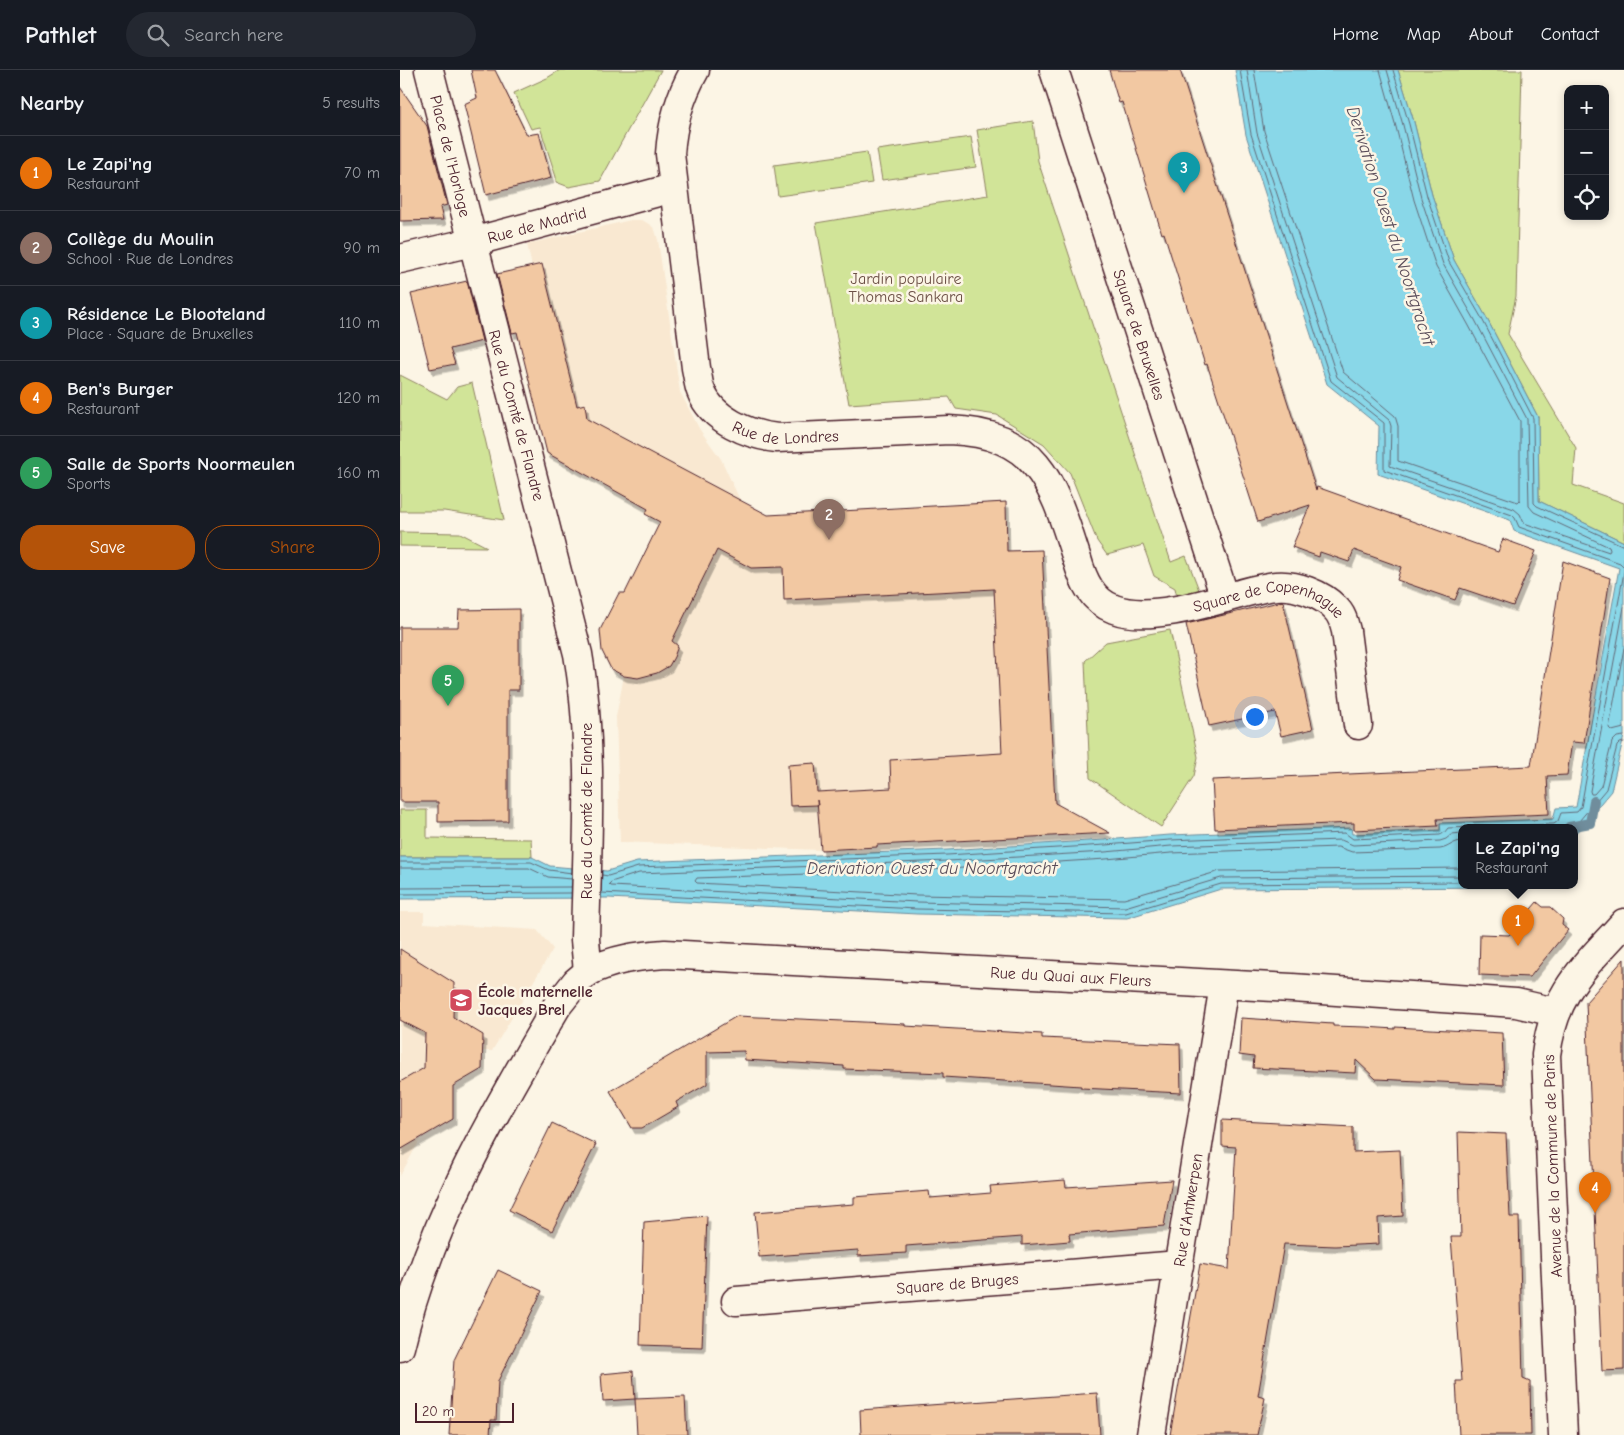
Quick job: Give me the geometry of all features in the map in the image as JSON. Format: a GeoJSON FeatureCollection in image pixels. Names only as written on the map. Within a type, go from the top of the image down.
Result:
{"type":"FeatureCollection","features":[{"type":"Feature","properties":{"kind":"street","name":"Place de l'Horloge"},"geometry":{"type":"LineString","coordinates":[[429,70],[472,242]]}},
{"type":"Feature","properties":{"kind":"street","name":"Rue de Londres"},"geometry":{"type":"LineString","coordinates":[[695,70],[680,101],[673,127],[670,154],[699,383],[712,408],[720,416],[738,427],[757,434],[778,438],[949,430],[973,431],[1007,442],[1032,460],[1046,478],[1059,504],[1085,584],[1097,598],[1112,609]]}},
{"type":"Feature","properties":{"kind":"street","name":"Square de Bruxelles"},"geometry":{"type":"LineString","coordinates":[[1054,70],[1225,598]]}},
{"type":"Feature","properties":{"kind":"street","name":"Rue de Madrid"},"geometry":{"type":"LineString","coordinates":[[400,259],[472,242],[673,188]]}},
{"type":"Feature","properties":{"kind":"street","name":"Rue du Comté de Flandre"},"geometry":{"type":"LineString","coordinates":[[472,242],[578,654],[586,714],[586,928],[588,972]]}},
{"type":"Feature","properties":{"kind":"street","name":"Square de Copenhague"},"geometry":{"type":"LineString","coordinates":[[1112,609],[1131,613],[1173,610],[1278,585],[1290,586],[1317,595],[1336,608],[1343,619],[1358,725]]}},
{"type":"Feature","properties":{"kind":"street","name":"Avenue de la Commune de Paris"},"geometry":{"type":"LineString","coordinates":[[1562,1435],[1546,1062],[1548,1039],[1556,1012],[1572,981],[1624,923]]}},
{"type":"Feature","properties":{"kind":"street","name":"Rue du Quai aux Fleurs"},"geometry":{"type":"LineString","coordinates":[[588,972],[598,966],[627,957],[665,954],[1516,1003],[1556,1012]]}},
{"type":"Feature","properties":{"kind":"street"},"geometry":{"type":"LineString","coordinates":[[400,1347],[409,1310],[425,1261],[460,1179],[556,1006],[576,982],[588,972]]}},
{"type":"Feature","properties":{"kind":"street","name":"Rue d'Antwerpen"},"geometry":{"type":"LineString","coordinates":[[1151,1435],[1224,985]]}},
{"type":"Feature","properties":{"kind":"street","name":"Square de Bruges"},"geometry":{"type":"LineString","coordinates":[[736,1301],[1179,1265]]}},
{"type":"Feature","properties":{"kind":"shaded area"},"geometry":{"type":"Polygon","coordinates":[[[631,220],[641,220],[650,224],[655,230],[658,240],[680,392],[700,430],[721,459],[740,500],[754,523],[1006,502],[1008,551],[1042,550],[1055,803],[1110,833],[894,844],[877,839],[877,847],[821,850],[620,842],[616,717],[624,676],[611,669],[605,658],[602,651],[600,630],[619,593],[625,593],[660,522],[645,514],[647,509],[553,456],[548,457],[502,273],[532,267],[527,244],[631,220]]]}},
{"type":"Feature","properties":{"kind":"shaded area","name":"École maternelle Jacques Brel"},"geometry":{"type":"Polygon","coordinates":[[[400,912],[424,912],[424,923],[537,930],[553,949],[492,1051],[483,1051],[482,1069],[453,1086],[453,1119],[421,1138],[400,1176],[400,912]]]}},
{"type":"Feature","properties":{"kind":"green space"},"geometry":{"type":"Polygon","coordinates":[[[560,70],[661,70],[600,181],[569,187],[556,182],[540,127],[531,129],[514,93],[560,70]]]}},
{"type":"Feature","properties":{"kind":"green space"},"geometry":{"type":"Polygon","coordinates":[[[1398,70],[1522,70],[1516,296],[1508,334],[1576,448],[1573,485],[1624,503],[1624,542],[1539,501],[1538,417],[1454,260],[1432,195],[1414,122],[1398,70]]]}},
{"type":"Feature","properties":{"kind":"green space","name":"Jardin populaire Thomas Sankara"},"geometry":{"type":"Polygon","coordinates":[[[1033,121],[1038,161],[1171,562],[1186,556],[1199,590],[1177,597],[1175,588],[1154,576],[1143,545],[1107,555],[1097,541],[1070,473],[1044,444],[997,415],[956,409],[949,397],[849,404],[816,223],[988,195],[977,130],[1033,121]]]}},
{"type":"Feature","properties":{"kind":"green space"},"geometry":{"type":"Polygon","coordinates":[[[971,137],[976,167],[882,180],[877,150],[971,137]]]}},
{"type":"Feature","properties":{"kind":"green space"},"geometry":{"type":"Polygon","coordinates":[[[867,152],[872,183],[778,196],[774,165],[867,152]]]}},
{"type":"Feature","properties":{"kind":"green space"},"geometry":{"type":"Polygon","coordinates":[[[400,375],[447,399],[457,387],[472,383],[504,520],[444,511],[400,511],[400,375]]]}},
{"type":"Feature","properties":{"kind":"green space"},"geometry":{"type":"Polygon","coordinates":[[[400,532],[460,533],[487,547],[400,546],[400,532]]]}},
{"type":"Feature","properties":{"kind":"green space"},"geometry":{"type":"Polygon","coordinates":[[[1170,630],[1198,757],[1194,776],[1161,827],[1090,778],[1085,661],[1106,642],[1170,630]]]}},
{"type":"Feature","properties":{"kind":"green space"},"geometry":{"type":"Polygon","coordinates":[[[400,810],[427,810],[427,838],[531,839],[532,857],[400,857],[400,810]]]}},
{"type":"Feature","properties":{"kind":"water"},"geometry":{"type":"Polygon","coordinates":[[[1235,70],[1398,70],[1414,122],[1432,195],[1454,260],[1538,417],[1539,501],[1624,542],[1624,736],[1611,791],[1578,830],[1578,824],[1458,824],[1458,887],[1221,889],[1127,918],[917,914],[609,898],[400,899],[400,857],[532,857],[550,866],[607,871],[637,862],[947,850],[1170,835],[1351,828],[1352,834],[1440,830],[1440,823],[1553,819],[1556,808],[1576,807],[1619,568],[1514,531],[1510,520],[1378,474],[1379,426],[1327,384],[1246,135],[1235,70]]]}},
{"type":"Feature","properties":{"kind":"building"},"geometry":{"type":"Polygon","coordinates":[[[471,70],[495,70],[527,135],[539,133],[551,178],[486,195],[464,104],[477,98],[471,70]]]}},
{"type":"Feature","properties":{"kind":"building"},"geometry":{"type":"Polygon","coordinates":[[[1109,70],[1180,70],[1316,490],[1317,487],[1498,552],[1503,539],[1536,551],[1513,606],[1460,588],[1455,600],[1397,580],[1401,567],[1354,550],[1349,562],[1320,552],[1319,557],[1292,547],[1310,505],[1258,522],[1207,364],[1205,365],[1164,233],[1162,234],[1122,102],[1119,103],[1109,70]]]}},
{"type":"Feature","properties":{"kind":"building"},"geometry":{"type":"Polygon","coordinates":[[[400,87],[427,126],[447,205],[440,207],[443,220],[400,221],[400,87]]]}},
{"type":"Feature","properties":{"kind":"building"},"geometry":{"type":"Polygon","coordinates":[[[542,264],[577,406],[585,404],[587,419],[768,515],[1006,502],[1007,551],[1042,550],[1055,803],[1110,833],[877,845],[877,847],[821,850],[817,805],[790,806],[788,765],[815,763],[817,792],[891,788],[890,760],[1002,753],[994,589],[784,600],[783,567],[751,568],[717,550],[672,641],[678,646],[669,666],[657,673],[638,678],[624,676],[611,669],[602,651],[600,630],[619,593],[625,593],[660,522],[645,514],[648,509],[547,453],[517,332],[512,333],[497,274],[542,264]]]}},
{"type":"Feature","properties":{"kind":"building"},"geometry":{"type":"Polygon","coordinates":[[[467,281],[482,341],[450,349],[455,364],[430,369],[411,294],[467,281]]]}},
{"type":"Feature","properties":{"kind":"building"},"geometry":{"type":"Polygon","coordinates":[[[1563,561],[1610,578],[1584,743],[1572,742],[1567,775],[1547,776],[1549,814],[1437,819],[1438,826],[1354,830],[1354,823],[1215,829],[1212,780],[1531,766],[1563,561]]]}},
{"type":"Feature","properties":{"kind":"building"},"geometry":{"type":"Polygon","coordinates":[[[1283,601],[1313,729],[1281,736],[1275,712],[1209,726],[1186,624],[1283,601]]]}},
{"type":"Feature","properties":{"kind":"building"},"geometry":{"type":"Polygon","coordinates":[[[519,609],[519,690],[508,690],[508,821],[438,822],[438,802],[400,802],[400,627],[458,627],[459,610],[519,609]]]}},
{"type":"Feature","properties":{"kind":"building"},"geometry":{"type":"Polygon","coordinates":[[[1537,902],[1543,907],[1550,907],[1563,919],[1562,925],[1568,930],[1530,977],[1479,975],[1480,934],[1509,935],[1537,902]]]}},
{"type":"Feature","properties":{"kind":"building"},"geometry":{"type":"Polygon","coordinates":[[[400,949],[454,983],[453,1017],[483,1035],[482,1069],[453,1086],[453,1119],[400,1150],[400,1082],[424,1068],[425,1033],[400,1020],[400,949]]]}},
{"type":"Feature","properties":{"kind":"building"},"geometry":{"type":"Polygon","coordinates":[[[1624,959],[1624,1370],[1602,1371],[1586,1002],[1624,959]]]}},
{"type":"Feature","properties":{"kind":"building"},"geometry":{"type":"Polygon","coordinates":[[[737,1016],[905,1024],[905,1026],[1042,1034],[1042,1038],[1180,1044],[1181,1093],[1081,1088],[1081,1086],[943,1077],[943,1073],[844,1069],[844,1066],[745,1060],[744,1051],[707,1052],[707,1084],[676,1102],[678,1107],[642,1128],[632,1128],[610,1091],[737,1016]]]}},
{"type":"Feature","properties":{"kind":"building"},"geometry":{"type":"Polygon","coordinates":[[[1241,1018],[1333,1024],[1333,1026],[1395,1029],[1395,1027],[1502,1033],[1504,1085],[1376,1079],[1356,1060],[1355,1073],[1253,1068],[1254,1057],[1239,1055],[1241,1018]]]}},
{"type":"Feature","properties":{"kind":"building"},"geometry":{"type":"Polygon","coordinates":[[[1222,1120],[1353,1127],[1353,1152],[1400,1150],[1403,1216],[1378,1218],[1379,1244],[1335,1246],[1284,1244],[1258,1396],[1265,1398],[1257,1435],[1170,1435],[1200,1264],[1229,1269],[1236,1147],[1222,1146],[1222,1120]]]}},
{"type":"Feature","properties":{"kind":"building"},"geometry":{"type":"Polygon","coordinates":[[[552,1123],[596,1144],[552,1231],[509,1210],[552,1123]]]}},
{"type":"Feature","properties":{"kind":"building"},"geometry":{"type":"Polygon","coordinates":[[[1458,1132],[1506,1134],[1510,1217],[1519,1217],[1523,1379],[1530,1382],[1531,1435],[1459,1435],[1456,1381],[1462,1381],[1451,1237],[1461,1237],[1458,1132]]]}},
{"type":"Feature","properties":{"kind":"building"},"geometry":{"type":"Polygon","coordinates":[[[1065,1180],[1066,1187],[1172,1180],[1164,1226],[1069,1234],[1070,1241],[1022,1245],[1022,1237],[906,1246],[906,1253],[858,1256],[858,1250],[759,1257],[755,1212],[854,1204],[854,1197],[929,1191],[930,1198],[991,1193],[990,1186],[1065,1180]]]}},
{"type":"Feature","properties":{"kind":"building"},"geometry":{"type":"Polygon","coordinates":[[[707,1216],[702,1347],[640,1345],[644,1222],[707,1216]]]}},
{"type":"Feature","properties":{"kind":"building"},"geometry":{"type":"Polygon","coordinates":[[[498,1270],[542,1291],[498,1381],[496,1420],[491,1420],[490,1435],[449,1435],[454,1360],[498,1270]]]}},
{"type":"Feature","properties":{"kind":"building"},"geometry":{"type":"Polygon","coordinates":[[[633,1371],[635,1399],[603,1401],[601,1374],[633,1371]]]}},
{"type":"Feature","properties":{"kind":"building"},"geometry":{"type":"Polygon","coordinates":[[[1097,1393],[1100,1435],[861,1435],[860,1410],[1097,1393]]]}},
{"type":"Feature","properties":{"kind":"building"},"geometry":{"type":"Polygon","coordinates":[[[685,1397],[687,1435],[637,1435],[635,1399],[685,1397]]]}},
{"type":"Feature","properties":{"kind":"waterway","name":"Derivation Ouest du Noortgracht"},"geometry":{"type":"LineString","coordinates":[[1578,825],[1590,823],[1594,801]]}},
{"type":"Feature","properties":{"kind":"place","name":"Résidence Le Blooteland"},"geometry":{"type":"Point","coordinates":[1184,193]}},
{"type":"Feature","properties":{"kind":"place","name":"Collège du Moulin"},"geometry":{"type":"Point","coordinates":[829,540]}},
{"type":"Feature","properties":{"kind":"place","name":"Salle de Sports Noormeulen"},"geometry":{"type":"Point","coordinates":[448,706]}},
{"type":"Feature","properties":{"kind":"place","name":"Le Zapi'ng"},"geometry":{"type":"Point","coordinates":[1518,946]}},
{"type":"Feature","properties":{"kind":"place","name":"École maternelle Jacques Brel"},"geometry":{"type":"Point","coordinates":[461,1000]}},
{"type":"Feature","properties":{"kind":"place","name":"Ben's Burger"},"geometry":{"type":"Point","coordinates":[1595,1213]}}]}
